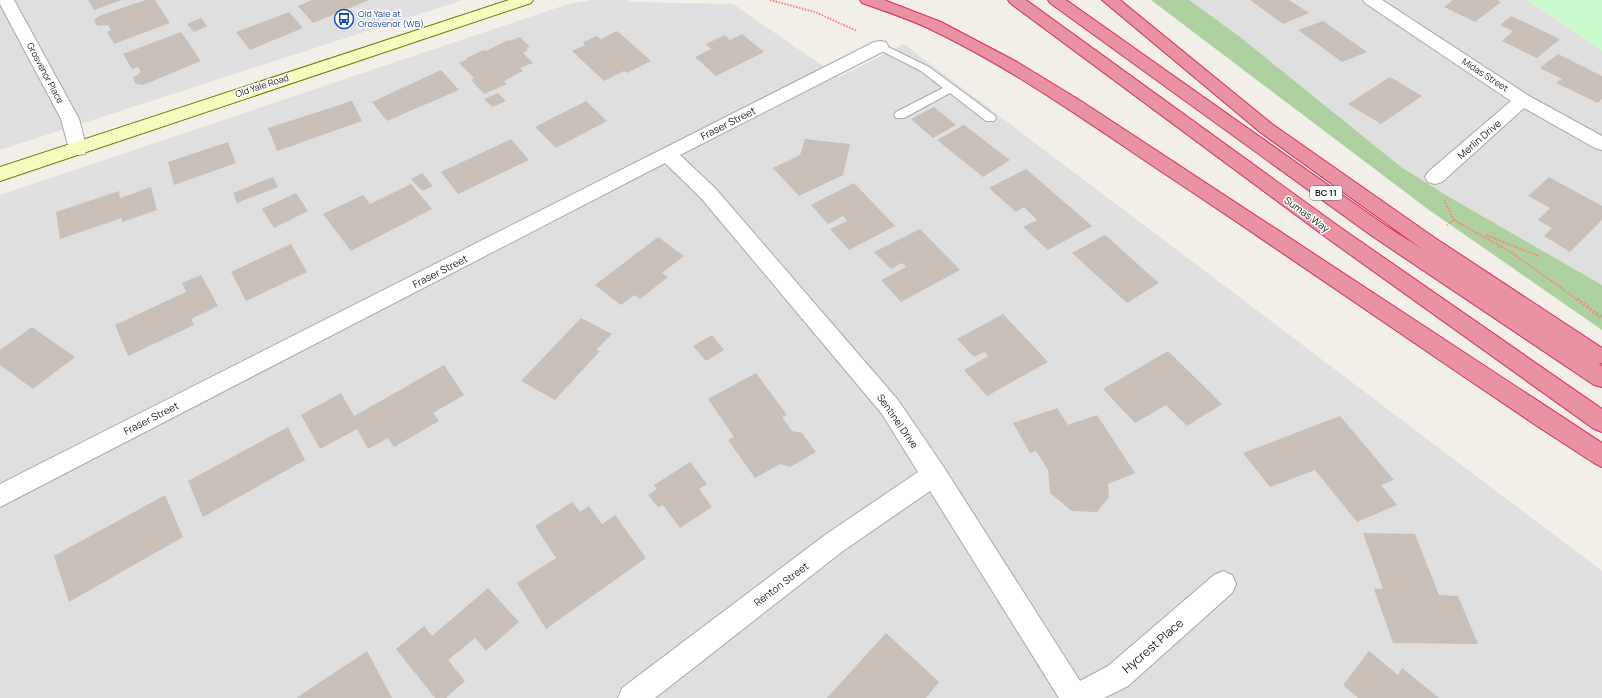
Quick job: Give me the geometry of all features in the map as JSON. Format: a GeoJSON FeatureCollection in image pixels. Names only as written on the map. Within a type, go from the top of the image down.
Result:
{"type":"FeatureCollection","features":[{"type":"Feature","properties":{"kind":"highway"},"geometry":{"type":"LineString","coordinates":[[868,0],[901,11],[943,29],[1024,74],[1120,135],[1437,348],[1602,456]]}},
{"type":"Feature","properties":{"kind":"highway","name":"Sumas Way"},"geometry":{"type":"LineString","coordinates":[[1016,0],[1334,233],[1602,422]]}},
{"type":"Feature","properties":{"kind":"highway","name":"BC 11"},"geometry":{"type":"LineString","coordinates":[[1056,0],[1379,231],[1602,378]]}},
{"type":"Feature","properties":{"kind":"highway"},"geometry":{"type":"LineString","coordinates":[[1110,0],[1266,128],[1428,242],[1602,360]]}},
{"type":"Feature","properties":{"kind":"main road","name":"Old Yale Road"},"geometry":{"type":"LineString","coordinates":[[0,174],[525,0]]}},
{"type":"Feature","properties":{"kind":"street","name":"Grosvenor Place"},"geometry":{"type":"LineString","coordinates":[[6,0],[70,119],[78,149]]}},
{"type":"Feature","properties":{"kind":"street","name":"Midas Street"},"geometry":{"type":"LineString","coordinates":[[1371,0],[1523,100],[1602,144]]}},
{"type":"Feature","properties":{"kind":"street","name":"Fraser Street"},"geometry":{"type":"LineString","coordinates":[[0,496],[880,46]]}},
{"type":"Feature","properties":{"kind":"street","name":"Merlin Drive"},"geometry":{"type":"LineString","coordinates":[[1435,177],[1523,100]]}},
{"type":"Feature","properties":{"kind":"street","name":"Sentinel Drive"},"geometry":{"type":"LineString","coordinates":[[667,154],[708,194],[890,407],[1075,698]]}},
{"type":"Feature","properties":{"kind":"street","name":"Renton Street"},"geometry":{"type":"LineString","coordinates":[[632,698],[834,543],[934,474]]}},
{"type":"Feature","properties":{"kind":"street","name":"Hycrest Place"},"geometry":{"type":"LineString","coordinates":[[1075,698],[1118,676],[1224,584]]}},
{"type":"Feature","properties":{"kind":"lane"},"geometry":{"type":"LineString","coordinates":[[880,46],[925,69],[990,118]]}},
{"type":"Feature","properties":{"kind":"lane"},"geometry":{"type":"LineString","coordinates":[[900,116],[951,88]]}},
{"type":"Feature","properties":{"kind":"path"},"geometry":{"type":"LineString","coordinates":[[770,0],[786,3],[834,18],[862,34]]}},
{"type":"Feature","properties":{"kind":"path"},"geometry":{"type":"LineString","coordinates":[[1454,220],[1480,233],[1538,256]]}},
{"type":"Feature","properties":{"kind":"path"},"geometry":{"type":"LineString","coordinates":[[1480,233],[1557,285],[1602,318]]}},
{"type":"Feature","properties":{"kind":"shaded area"},"geometry":{"type":"Polygon","coordinates":[[[0,0],[463,0],[0,150],[0,0]]]}},
{"type":"Feature","properties":{"kind":"shaded area"},"geometry":{"type":"Polygon","coordinates":[[[591,0],[733,4],[839,77],[904,44],[1602,571],[1602,698],[0,698],[0,195],[568,4],[591,0]]]}},
{"type":"Feature","properties":{"kind":"shaded area"},"geometry":{"type":"Polygon","coordinates":[[[1181,0],[1528,0],[1602,51],[1602,285],[1451,198],[1401,167],[1181,0]]]}},
{"type":"Feature","properties":{"kind":"green space"},"geometry":{"type":"Polygon","coordinates":[[[1151,0],[1189,0],[1240,37],[1401,167],[1451,198],[1602,285],[1602,330],[1429,210],[1151,0]]]}},
{"type":"Feature","properties":{"kind":"green space"},"geometry":{"type":"Polygon","coordinates":[[[1528,0],[1602,0],[1602,51],[1528,0]]]}},
{"type":"Feature","properties":{"kind":"building"},"geometry":{"type":"Polygon","coordinates":[[[88,0],[121,0],[94,10],[88,0]]]}},
{"type":"Feature","properties":{"kind":"building"},"geometry":{"type":"Polygon","coordinates":[[[145,0],[155,0],[170,23],[114,44],[107,32],[111,30],[108,25],[97,26],[94,20],[99,16],[145,0]]]}},
{"type":"Feature","properties":{"kind":"building"},"geometry":{"type":"Polygon","coordinates":[[[312,0],[369,0],[313,23],[298,6],[312,0]]]}},
{"type":"Feature","properties":{"kind":"building"},"geometry":{"type":"Polygon","coordinates":[[[1250,0],[1289,0],[1309,13],[1283,24],[1250,0]]]}},
{"type":"Feature","properties":{"kind":"building"},"geometry":{"type":"Polygon","coordinates":[[[1453,0],[1497,0],[1501,2],[1475,22],[1444,7],[1453,0]]]}},
{"type":"Feature","properties":{"kind":"building"},"geometry":{"type":"Polygon","coordinates":[[[289,12],[303,28],[250,50],[236,32],[289,12]]]}},
{"type":"Feature","properties":{"kind":"building"},"geometry":{"type":"Polygon","coordinates":[[[1511,16],[1560,39],[1537,58],[1502,41],[1513,31],[1500,25],[1511,16]]]}},
{"type":"Feature","properties":{"kind":"building"},"geometry":{"type":"Polygon","coordinates":[[[201,18],[207,26],[194,32],[187,24],[201,18]]]}},
{"type":"Feature","properties":{"kind":"building"},"geometry":{"type":"Polygon","coordinates":[[[1323,21],[1367,52],[1342,62],[1298,30],[1323,21]]]}},
{"type":"Feature","properties":{"kind":"building"},"geometry":{"type":"Polygon","coordinates":[[[617,31],[651,61],[627,73],[624,71],[604,81],[572,51],[585,45],[583,42],[597,36],[601,39],[617,31]]]}},
{"type":"Feature","properties":{"kind":"building"},"geometry":{"type":"Polygon","coordinates":[[[181,32],[201,61],[143,85],[136,84],[133,78],[141,72],[138,67],[132,69],[123,54],[181,32]]]}},
{"type":"Feature","properties":{"kind":"building"},"geometry":{"type":"Polygon","coordinates":[[[742,34],[764,52],[716,76],[695,57],[711,49],[706,44],[725,35],[730,40],[742,34]]]}},
{"type":"Feature","properties":{"kind":"building"},"geometry":{"type":"Polygon","coordinates":[[[520,37],[530,47],[526,48],[528,50],[523,53],[533,63],[520,68],[523,71],[504,81],[507,84],[484,94],[471,80],[474,78],[459,63],[468,59],[466,58],[484,50],[486,51],[508,40],[509,41],[520,37]]]}},
{"type":"Feature","properties":{"kind":"building"},"geometry":{"type":"Polygon","coordinates":[[[1558,54],[1602,76],[1602,99],[1598,103],[1556,83],[1562,79],[1540,68],[1558,54]]]}},
{"type":"Feature","properties":{"kind":"building"},"geometry":{"type":"Polygon","coordinates":[[[441,70],[459,90],[387,121],[372,102],[441,70]]]}},
{"type":"Feature","properties":{"kind":"building"},"geometry":{"type":"Polygon","coordinates":[[[1390,77],[1422,96],[1381,124],[1348,104],[1390,77]]]}},
{"type":"Feature","properties":{"kind":"building"},"geometry":{"type":"Polygon","coordinates":[[[498,93],[506,101],[492,107],[484,99],[498,93]]]}},
{"type":"Feature","properties":{"kind":"building"},"geometry":{"type":"Polygon","coordinates":[[[352,101],[362,121],[277,151],[268,128],[352,101]]]}},
{"type":"Feature","properties":{"kind":"building"},"geometry":{"type":"Polygon","coordinates":[[[586,101],[607,121],[556,148],[535,127],[586,101]]]}},
{"type":"Feature","properties":{"kind":"building"},"geometry":{"type":"Polygon","coordinates":[[[934,107],[956,125],[933,138],[911,119],[934,107]]]}},
{"type":"Feature","properties":{"kind":"building"},"geometry":{"type":"Polygon","coordinates":[[[964,125],[1010,160],[983,177],[937,140],[964,125]]]}},
{"type":"Feature","properties":{"kind":"building"},"geometry":{"type":"Polygon","coordinates":[[[511,139],[529,160],[458,194],[441,172],[511,139]]]}},
{"type":"Feature","properties":{"kind":"building"},"geometry":{"type":"Polygon","coordinates":[[[805,139],[850,144],[843,175],[799,196],[773,168],[800,155],[805,139]]]}},
{"type":"Feature","properties":{"kind":"building"},"geometry":{"type":"Polygon","coordinates":[[[228,142],[236,163],[174,185],[168,162],[228,142]]]}},
{"type":"Feature","properties":{"kind":"building"},"geometry":{"type":"Polygon","coordinates":[[[1026,169],[1092,226],[1048,250],[1023,227],[1037,220],[1024,207],[1016,212],[989,188],[1026,169]]]}},
{"type":"Feature","properties":{"kind":"building"},"geometry":{"type":"Polygon","coordinates":[[[422,173],[433,186],[422,191],[411,179],[422,173]]]}},
{"type":"Feature","properties":{"kind":"building"},"geometry":{"type":"Polygon","coordinates":[[[273,177],[278,187],[237,203],[233,193],[273,177]]]}},
{"type":"Feature","properties":{"kind":"building"},"geometry":{"type":"Polygon","coordinates":[[[1549,177],[1602,206],[1602,220],[1570,252],[1544,236],[1552,228],[1538,220],[1550,208],[1528,196],[1549,177]]]}},
{"type":"Feature","properties":{"kind":"building"},"geometry":{"type":"Polygon","coordinates":[[[854,183],[895,226],[849,250],[830,229],[847,221],[843,216],[828,224],[811,205],[854,183]]]}},
{"type":"Feature","properties":{"kind":"building"},"geometry":{"type":"Polygon","coordinates":[[[411,184],[432,209],[351,251],[323,214],[363,195],[370,204],[411,184]]]}},
{"type":"Feature","properties":{"kind":"building"},"geometry":{"type":"Polygon","coordinates":[[[151,187],[157,210],[122,222],[122,218],[60,239],[56,212],[119,191],[120,198],[151,187]]]}},
{"type":"Feature","properties":{"kind":"building"},"geometry":{"type":"Polygon","coordinates":[[[296,193],[308,211],[274,228],[262,209],[296,193]]]}},
{"type":"Feature","properties":{"kind":"building"},"geometry":{"type":"Polygon","coordinates":[[[920,229],[960,270],[901,302],[881,280],[906,267],[902,263],[891,269],[874,252],[920,229]]]}},
{"type":"Feature","properties":{"kind":"building"},"geometry":{"type":"Polygon","coordinates":[[[1105,235],[1159,283],[1127,303],[1072,253],[1105,235]]]}},
{"type":"Feature","properties":{"kind":"building"},"geometry":{"type":"Polygon","coordinates":[[[658,237],[684,256],[662,273],[668,277],[640,299],[634,295],[621,305],[595,285],[658,237]]]}},
{"type":"Feature","properties":{"kind":"building"},"geometry":{"type":"Polygon","coordinates":[[[291,244],[307,272],[246,301],[231,272],[291,244]]]}},
{"type":"Feature","properties":{"kind":"building"},"geometry":{"type":"Polygon","coordinates":[[[201,275],[218,306],[191,319],[194,325],[128,356],[115,325],[186,292],[182,283],[201,275]]]}},
{"type":"Feature","properties":{"kind":"building"},"geometry":{"type":"Polygon","coordinates":[[[1003,314],[1048,362],[987,396],[964,370],[988,356],[984,352],[974,357],[957,339],[1003,314]]]}},
{"type":"Feature","properties":{"kind":"building"},"geometry":{"type":"Polygon","coordinates":[[[581,318],[612,334],[596,350],[600,351],[555,400],[521,381],[581,318]]]}},
{"type":"Feature","properties":{"kind":"building"},"geometry":{"type":"Polygon","coordinates":[[[32,327],[75,357],[33,389],[0,365],[0,350],[32,327]]]}},
{"type":"Feature","properties":{"kind":"building"},"geometry":{"type":"Polygon","coordinates":[[[712,335],[724,350],[706,361],[693,346],[712,335]]]}},
{"type":"Feature","properties":{"kind":"building"},"geometry":{"type":"Polygon","coordinates":[[[1168,351],[1222,404],[1187,426],[1166,405],[1135,423],[1103,389],[1168,351]]]}},
{"type":"Feature","properties":{"kind":"building"},"geometry":{"type":"Polygon","coordinates":[[[444,365],[464,395],[433,413],[439,421],[394,447],[388,438],[368,449],[357,429],[320,449],[301,415],[341,393],[354,416],[444,365]]]}},
{"type":"Feature","properties":{"kind":"building"},"geometry":{"type":"Polygon","coordinates":[[[756,373],[787,415],[782,417],[792,431],[802,433],[816,452],[790,467],[780,464],[755,478],[728,440],[734,437],[708,399],[756,373]]]}},
{"type":"Feature","properties":{"kind":"building"},"geometry":{"type":"Polygon","coordinates":[[[1057,408],[1068,425],[1097,415],[1135,473],[1108,484],[1109,497],[1097,512],[1072,511],[1050,493],[1048,470],[1036,451],[1030,453],[1013,423],[1057,408]]]}},
{"type":"Feature","properties":{"kind":"building"},"geometry":{"type":"Polygon","coordinates":[[[1340,416],[1394,480],[1381,485],[1397,505],[1357,522],[1315,470],[1270,487],[1243,453],[1340,416]]]}},
{"type":"Feature","properties":{"kind":"building"},"geometry":{"type":"Polygon","coordinates":[[[288,427],[305,460],[203,517],[188,481],[288,427]]]}},
{"type":"Feature","properties":{"kind":"building"},"geometry":{"type":"Polygon","coordinates":[[[690,462],[707,484],[699,489],[712,507],[680,528],[663,505],[658,507],[648,495],[657,489],[654,485],[690,462]]]}},
{"type":"Feature","properties":{"kind":"building"},"geometry":{"type":"Polygon","coordinates":[[[165,495],[183,537],[69,602],[54,556],[165,495]]]}},
{"type":"Feature","properties":{"kind":"building"},"geometry":{"type":"Polygon","coordinates":[[[572,502],[580,512],[589,506],[602,524],[615,515],[646,558],[546,629],[517,583],[556,558],[535,526],[572,502]]]}},
{"type":"Feature","properties":{"kind":"building"},"geometry":{"type":"Polygon","coordinates":[[[1363,533],[1415,534],[1439,595],[1458,596],[1478,644],[1393,643],[1374,589],[1383,589],[1363,533]]]}},
{"type":"Feature","properties":{"kind":"building"},"geometry":{"type":"Polygon","coordinates":[[[488,588],[519,622],[486,651],[475,638],[448,660],[465,681],[446,698],[435,698],[396,649],[424,626],[432,636],[488,588]]]}},
{"type":"Feature","properties":{"kind":"building"},"geometry":{"type":"Polygon","coordinates":[[[886,633],[939,682],[926,698],[827,698],[886,633]]]}},
{"type":"Feature","properties":{"kind":"building"},"geometry":{"type":"Polygon","coordinates":[[[367,651],[392,698],[296,698],[367,651]]]}},
{"type":"Feature","properties":{"kind":"building"},"geometry":{"type":"Polygon","coordinates":[[[1369,651],[1398,675],[1402,668],[1439,698],[1358,698],[1343,685],[1369,651]]]}},
{"type":"Feature","properties":{"kind":"place","name":"Old Yale at Grosvenor (WB)"},"geometry":{"type":"Point","coordinates":[344,19]}}]}
